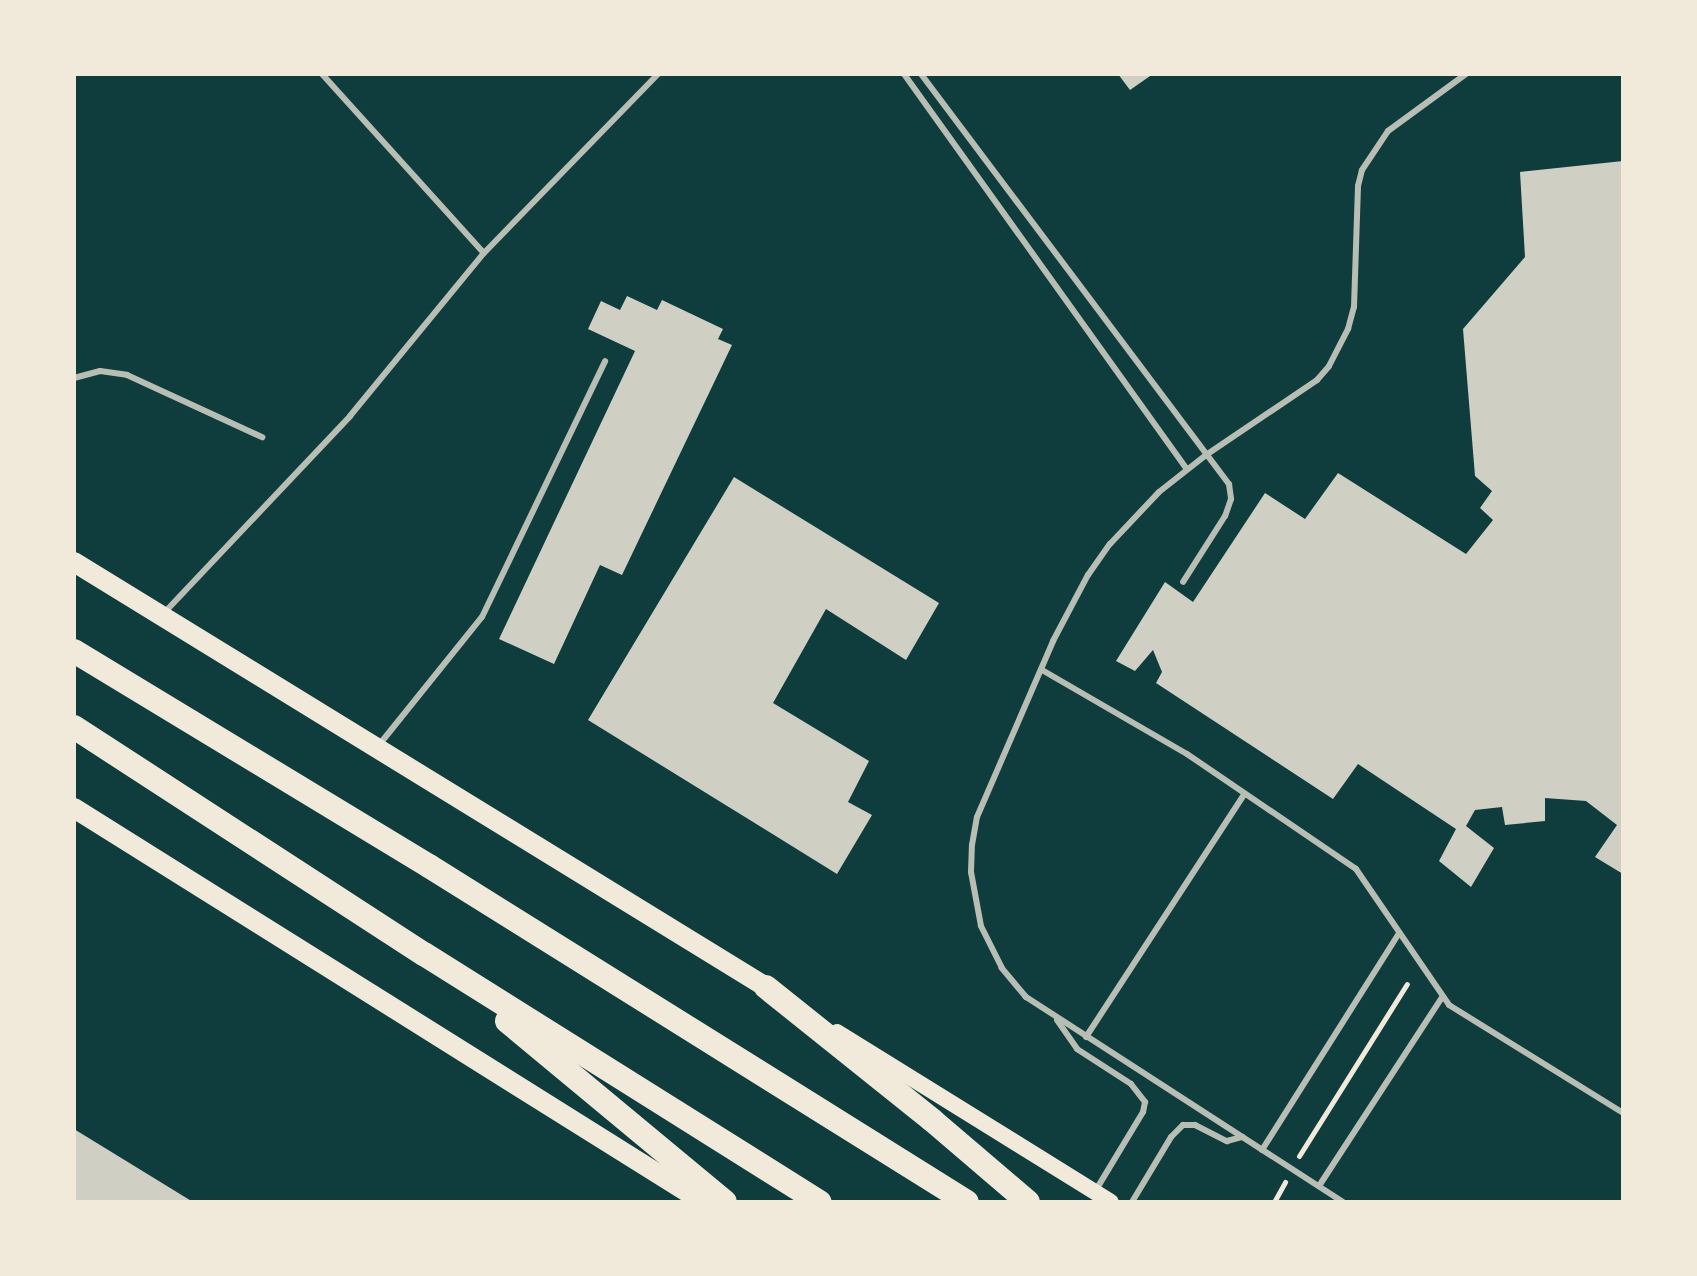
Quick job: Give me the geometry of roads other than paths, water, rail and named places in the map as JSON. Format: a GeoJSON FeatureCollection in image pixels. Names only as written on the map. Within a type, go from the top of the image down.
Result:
{"type":"FeatureCollection","features":[{"type":"Feature","properties":{"kind":"highway"},"geometry":{"type":"LineString","coordinates":[[74,651],[429,866],[967,1202]]}},
{"type":"Feature","properties":{"kind":"highway"},"geometry":{"type":"LineString","coordinates":[[74,727],[424,954],[820,1202]]}},
{"type":"Feature","properties":{"kind":"highway"},"geometry":{"type":"LineString","coordinates":[[424,954],[725,1202]]}},
{"type":"Feature","properties":{"kind":"highway"},"geometry":{"type":"LineString","coordinates":[[766,987],[932,1120],[1028,1202]]}},
{"type":"Feature","properties":{"kind":"main road"},"geometry":{"type":"LineString","coordinates":[[74,562],[1111,1202]]}},
{"type":"Feature","properties":{"kind":"main road"},"geometry":{"type":"LineString","coordinates":[[74,808],[703,1202]]}},
{"type":"Feature","properties":{"kind":"lane"},"geometry":{"type":"LineString","coordinates":[[322,74],[484,253]]}},
{"type":"Feature","properties":{"kind":"lane"},"geometry":{"type":"LineString","coordinates":[[162,616],[350,416],[484,253],[658,74]]}},
{"type":"Feature","properties":{"kind":"lane"},"geometry":{"type":"LineString","coordinates":[[904,74],[1187,469]]}},
{"type":"Feature","properties":{"kind":"lane"},"geometry":{"type":"LineString","coordinates":[[921,74],[1229,484],[1231,499],[1225,516],[1183,582]]}},
{"type":"Feature","properties":{"kind":"lane"},"geometry":{"type":"LineString","coordinates":[[1343,1202],[1026,997],[996,958],[981,926],[971,872],[977,817],[1069,607],[1110,544],[1159,492],[1206,455],[1317,380],[1329,366],[1348,329],[1354,307],[1358,186],[1366,162],[1388,131],[1466,74]]}},
{"type":"Feature","properties":{"kind":"lane"},"geometry":{"type":"LineString","coordinates":[[377,748],[482,617],[605,361]]}},
{"type":"Feature","properties":{"kind":"lane"},"geometry":{"type":"LineString","coordinates":[[74,378],[100,371],[127,375],[262,437]]}},
{"type":"Feature","properties":{"kind":"lane"},"geometry":{"type":"LineString","coordinates":[[1042,670],[1187,754],[1243,796],[1356,869],[1442,997],[1456,1010],[1623,1113]]}},
{"type":"Feature","properties":{"kind":"lane"},"geometry":{"type":"LineString","coordinates":[[1086,1037],[1243,796]]}},
{"type":"Feature","properties":{"kind":"lane"},"geometry":{"type":"LineString","coordinates":[[1262,1150],[1399,933]]}},
{"type":"Feature","properties":{"kind":"lane"},"geometry":{"type":"LineString","coordinates":[[1319,1186],[1442,997]]}},
{"type":"Feature","properties":{"kind":"lane"},"geometry":{"type":"LineString","coordinates":[[1055,1017],[1077,1049],[1131,1084],[1145,1102],[1143,1112],[1095,1192]]}},
{"type":"Feature","properties":{"kind":"lane"},"geometry":{"type":"LineString","coordinates":[[1132,1202],[1171,1137],[1183,1125],[1195,1125],[1227,1141],[1242,1137]]}}]}
